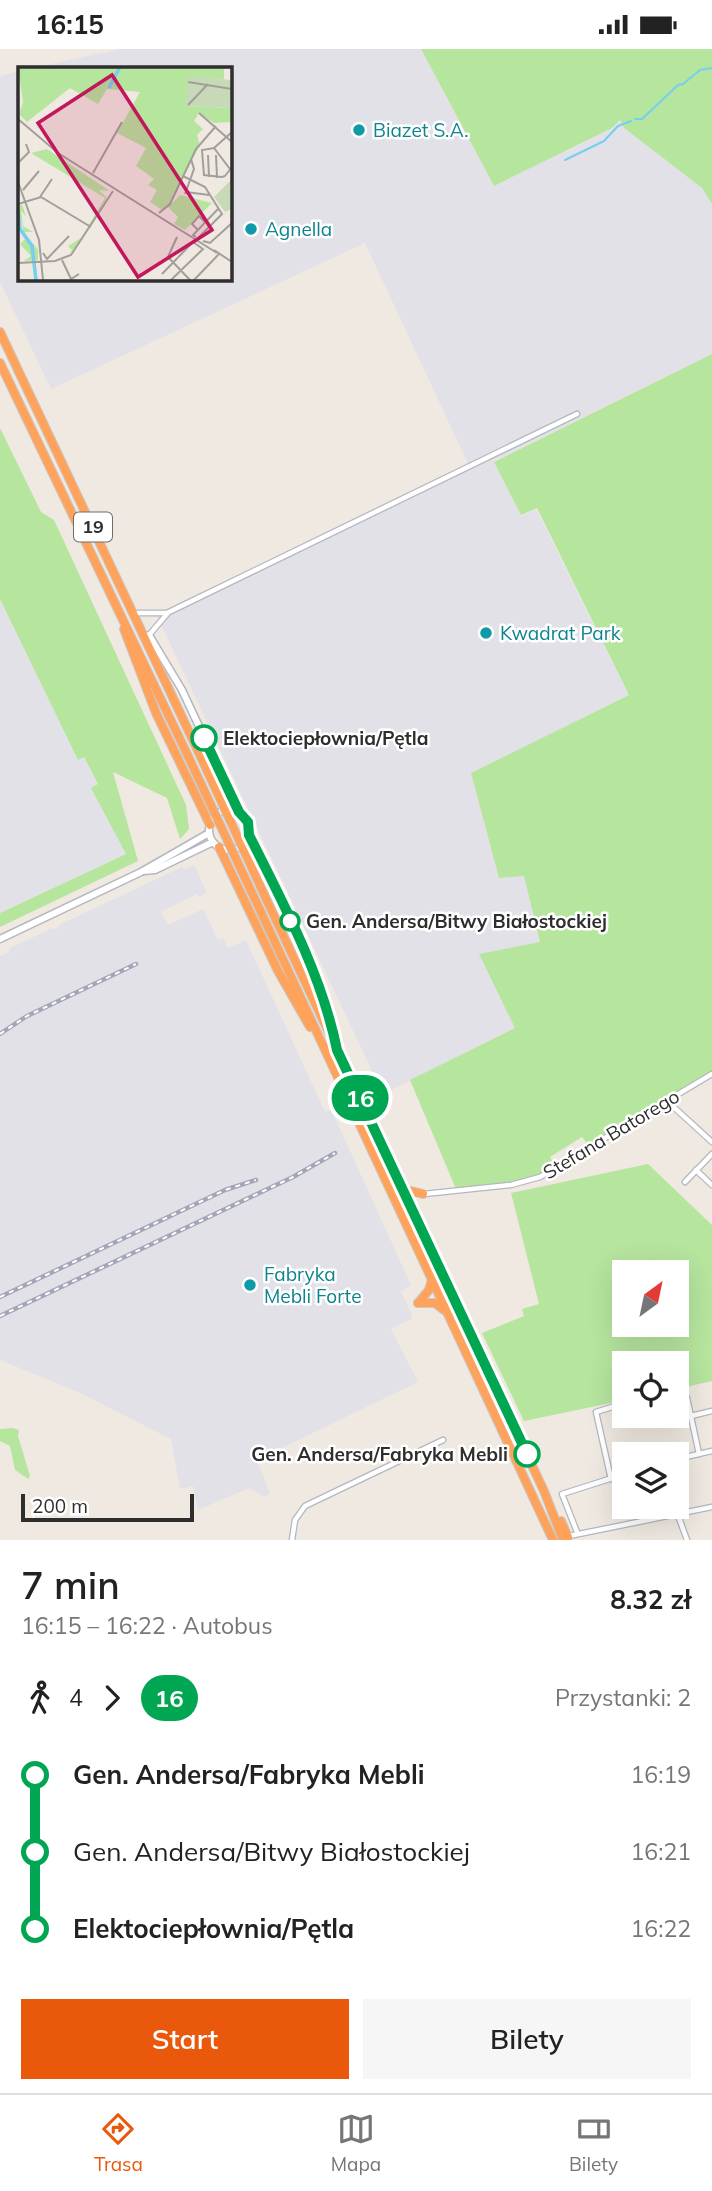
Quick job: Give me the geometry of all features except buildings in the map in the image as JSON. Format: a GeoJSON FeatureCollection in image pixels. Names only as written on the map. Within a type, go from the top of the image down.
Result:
{"type":"FeatureCollection","features":[{"type":"Feature","properties":{"kind":"highway","name":"19"},"geometry":{"type":"LineString","coordinates":[[0,332],[130,603],[269,905],[432,1279],[541,1511],[551,1540]]}},
{"type":"Feature","properties":{"kind":"highway","name":"19"},"geometry":{"type":"LineString","coordinates":[[0,363],[118,605],[260,910],[402,1188],[544,1491],[572,1536]]}},
{"type":"Feature","properties":{"kind":"highway"},"geometry":{"type":"LineString","coordinates":[[130,603],[149,635]]}},
{"type":"Feature","properties":{"kind":"highway"},"geometry":{"type":"LineString","coordinates":[[118,605],[147,690],[209,829]]}},
{"type":"Feature","properties":{"kind":"highway"},"geometry":{"type":"LineString","coordinates":[[249,835],[310,966],[332,1051]]}},
{"type":"Feature","properties":{"kind":"highway"},"geometry":{"type":"LineString","coordinates":[[216,845],[278,971],[332,1051]]}},
{"type":"Feature","properties":{"kind":"highway"},"geometry":{"type":"LineString","coordinates":[[402,1188],[423,1194],[413,1213]]}},
{"type":"Feature","properties":{"kind":"highway"},"geometry":{"type":"LineString","coordinates":[[432,1279],[429,1290],[418,1303],[435,1303],[448,1313]]}},
{"type":"Feature","properties":{"kind":"street"},"geometry":{"type":"LineString","coordinates":[[141,871],[155,870],[216,845],[229,850],[239,847],[249,835],[248,822],[239,812],[182,690],[149,635],[167,613],[577,414]]}},
{"type":"Feature","properties":{"kind":"street"},"geometry":{"type":"LineString","coordinates":[[138,613],[167,613]]}},
{"type":"Feature","properties":{"kind":"street"},"geometry":{"type":"LineString","coordinates":[[0,939],[141,871],[209,829],[221,811],[239,812]]}},
{"type":"Feature","properties":{"kind":"street"},"geometry":{"type":"LineString","coordinates":[[209,829],[216,845]]}},
{"type":"Feature","properties":{"kind":"street","name":"Stefana Batorego"},"geometry":{"type":"LineString","coordinates":[[423,1194],[511,1185],[540,1177],[712,1073]]}},
{"type":"Feature","properties":{"kind":"street"},"geometry":{"type":"LineString","coordinates":[[667,1101],[712,1142]]}},
{"type":"Feature","properties":{"kind":"street"},"geometry":{"type":"LineString","coordinates":[[685,1182],[712,1154]]}},
{"type":"Feature","properties":{"kind":"street"},"geometry":{"type":"LineString","coordinates":[[696,1170],[712,1185]]}},
{"type":"Feature","properties":{"kind":"street"},"geometry":{"type":"LineString","coordinates":[[572,1536],[562,1494],[611,1479],[596,1412],[612,1407]]}},
{"type":"Feature","properties":{"kind":"street"},"geometry":{"type":"LineString","coordinates":[[689,1407],[699,1454]]}},
{"type":"Feature","properties":{"kind":"street"},"geometry":{"type":"LineString","coordinates":[[691,1416],[712,1412]]}},
{"type":"Feature","properties":{"kind":"street"},"geometry":{"type":"LineString","coordinates":[[292,1540],[295,1520],[305,1506],[443,1440]]}},
{"type":"Feature","properties":{"kind":"street"},"geometry":{"type":"LineString","coordinates":[[689,1456],[712,1451]]}},
{"type":"Feature","properties":{"kind":"street"},"geometry":{"type":"LineString","coordinates":[[689,1512],[712,1507]]}},
{"type":"Feature","properties":{"kind":"street"},"geometry":{"type":"LineString","coordinates":[[572,1536],[657,1519]]}},
{"type":"Feature","properties":{"kind":"street"},"geometry":{"type":"LineString","coordinates":[[679,1519],[687,1540]]}},
{"type":"Feature","properties":{"kind":"street"},"geometry":{"type":"LineString","coordinates":[[572,1536],[584,1540]]}},
{"type":"Feature","properties":{"kind":"shaded area"},"geometry":{"type":"Polygon","coordinates":[[[120,49],[421,49],[494,186],[612,128],[621,120],[624,128],[702,188],[712,204],[712,354],[494,461],[521,516],[536,509],[629,695],[471,773],[499,878],[524,875],[540,942],[515,1028],[383,1094],[156,614],[470,468],[365,243],[51,389],[0,282],[0,76],[18,71],[18,280],[231,280],[231,67],[38,67],[120,49]]]}},
{"type":"Feature","properties":{"kind":"shaded area"},"geometry":{"type":"Polygon","coordinates":[[[0,599],[78,760],[84,757],[98,785],[92,788],[126,854],[0,913],[0,599]]]}},
{"type":"Feature","properties":{"kind":"shaded area"},"geometry":{"type":"Polygon","coordinates":[[[194,865],[207,893],[199,897],[197,894],[161,912],[168,925],[203,909],[218,940],[223,938],[228,948],[246,940],[325,1112],[331,1109],[411,1285],[401,1291],[412,1315],[411,1319],[391,1329],[418,1382],[257,1460],[270,1494],[264,1497],[249,1488],[198,1510],[193,1486],[180,1489],[171,1439],[76,1391],[0,1360],[0,956],[9,952],[10,948],[52,928],[57,929],[59,925],[182,867],[185,869],[194,865]]]}},
{"type":"Feature","properties":{"kind":"green space"},"geometry":{"type":"Polygon","coordinates":[[[421,49],[712,49],[712,204],[702,188],[624,128],[620,120],[612,128],[494,186],[421,49]]]}},
{"type":"Feature","properties":{"kind":"green space"},"geometry":{"type":"Polygon","coordinates":[[[712,354],[712,1074],[591,1148],[582,1137],[550,1157],[557,1169],[528,1181],[456,1189],[410,1080],[515,1028],[479,954],[540,942],[524,876],[499,878],[471,773],[629,695],[537,508],[521,515],[494,462],[712,354]]]}},
{"type":"Feature","properties":{"kind":"green space"},"geometry":{"type":"Polygon","coordinates":[[[0,428],[41,512],[54,520],[186,805],[189,829],[180,839],[167,798],[113,772],[138,861],[0,927],[0,913],[126,854],[91,788],[98,784],[84,757],[78,760],[0,599],[0,428]]]}},
{"type":"Feature","properties":{"kind":"green space"},"geometry":{"type":"Polygon","coordinates":[[[648,1164],[712,1225],[712,1381],[689,1386],[689,1351],[612,1351],[612,1403],[524,1421],[482,1333],[524,1316],[522,1309],[539,1304],[511,1193],[648,1164]]]}},
{"type":"Feature","properties":{"kind":"green space"},"geometry":{"type":"Polygon","coordinates":[[[0,1429],[19,1430],[18,1436],[30,1476],[28,1479],[15,1470],[10,1446],[0,1441],[0,1429]]]}},
{"type":"Feature","properties":{"kind":"waterway"},"geometry":{"type":"LineString","coordinates":[[635,119],[642,119],[678,85],[700,70],[712,68]]}},
{"type":"Feature","properties":{"kind":"waterway"},"geometry":{"type":"LineString","coordinates":[[565,160],[604,141],[618,126],[631,121]]}},
{"type":"Feature","properties":{"kind":"railway"},"geometry":{"type":"LineString","coordinates":[[0,1034],[27,1016],[136,964]]}},
{"type":"Feature","properties":{"kind":"railway"},"geometry":{"type":"LineString","coordinates":[[0,1316],[293,1177],[335,1153]]}},
{"type":"Feature","properties":{"kind":"railway"},"geometry":{"type":"LineString","coordinates":[[0,1297],[225,1190],[256,1180]]}},
{"type":"Feature","properties":{"kind":"bus line","name":"16"},"geometry":{"type":"LineString","coordinates":[[204,738],[239,812],[248,822],[249,835],[305,954],[333,1030],[337,1050],[527,1454]]}},
{"type":"Feature","properties":{"kind":"place","name":"Biazet S.A."},"geometry":{"type":"Point","coordinates":[359,130]}},
{"type":"Feature","properties":{"kind":"place","name":"Agnella"},"geometry":{"type":"Point","coordinates":[251,229]}},
{"type":"Feature","properties":{"kind":"place","name":"Kwadrat Park"},"geometry":{"type":"Point","coordinates":[486,633]}},
{"type":"Feature","properties":{"kind":"place","name":"Elektociepłownia/Pętla"},"geometry":{"type":"Point","coordinates":[204,738]}},
{"type":"Feature","properties":{"kind":"place","name":"Gen. Andersa/Bitwy Białostockiej"},"geometry":{"type":"Point","coordinates":[290,921]}},
{"type":"Feature","properties":{"kind":"place","name":"Fabryka Mebli Forte"},"geometry":{"type":"Point","coordinates":[250,1285]}},
{"type":"Feature","properties":{"kind":"place","name":"Gen. Andersa/Fabryka Mebli"},"geometry":{"type":"Point","coordinates":[527,1454]}}]}
